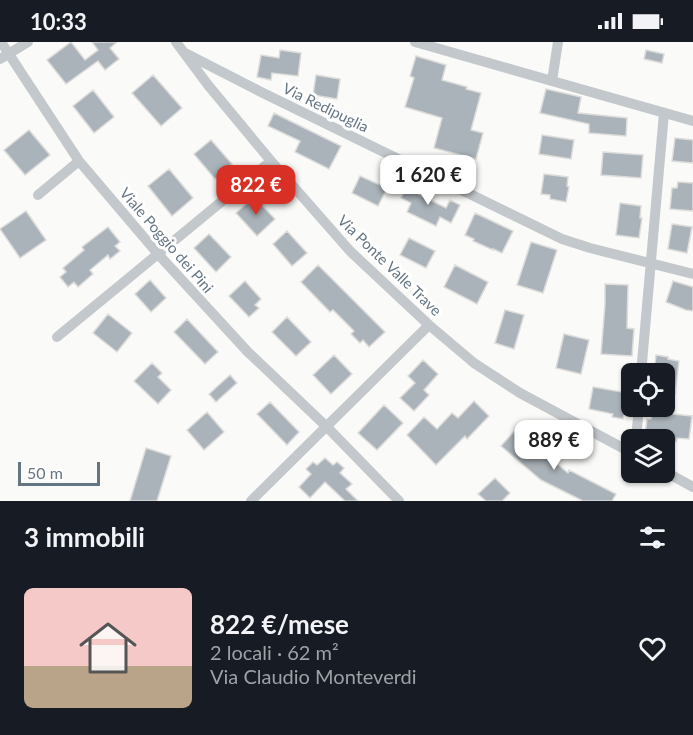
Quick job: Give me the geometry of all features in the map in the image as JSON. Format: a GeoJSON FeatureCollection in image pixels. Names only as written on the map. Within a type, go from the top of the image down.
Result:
{"type":"FeatureCollection","features":[{"type":"Feature","properties":{"kind":"street","name":"Viale Poggio dei Pini"},"geometry":{"type":"LineString","coordinates":[[1,42],[4,56],[79,161],[158,254],[247,351],[327,426],[399,501]]}},
{"type":"Feature","properties":{"kind":"street"},"geometry":{"type":"LineString","coordinates":[[4,56],[28,42]]}},
{"type":"Feature","properties":{"kind":"street"},"geometry":{"type":"LineString","coordinates":[[415,42],[693,121]]}},
{"type":"Feature","properties":{"kind":"street"},"geometry":{"type":"LineString","coordinates":[[552,81],[558,42]]}},
{"type":"Feature","properties":{"kind":"street","name":"Via Ponte Valle Trave"},"geometry":{"type":"LineString","coordinates":[[179,47],[270,161],[350,251],[429,325],[474,363],[520,393],[621,447]]}},
{"type":"Feature","properties":{"kind":"street","name":"Via Redipuglia"},"geometry":{"type":"LineString","coordinates":[[179,47],[263,93],[562,239],[693,274]]}},
{"type":"Feature","properties":{"kind":"street"},"geometry":{"type":"LineString","coordinates":[[642,363],[664,113]]}},
{"type":"Feature","properties":{"kind":"street"},"geometry":{"type":"LineString","coordinates":[[38,195],[79,161]]}},
{"type":"Feature","properties":{"kind":"street"},"geometry":{"type":"LineString","coordinates":[[57,337],[270,161]]}},
{"type":"Feature","properties":{"kind":"street"},"geometry":{"type":"LineString","coordinates":[[251,501],[429,325]]}},
{"type":"Feature","properties":{"kind":"street"},"geometry":{"type":"LineString","coordinates":[[675,477],[693,487]]}},
{"type":"Feature","properties":{"kind":"building"},"geometry":{"type":"Polygon","coordinates":[[[71,42],[85,60],[98,50],[92,42],[117,42],[110,48],[119,59],[105,70],[98,61],[66,84],[47,60],[71,42]]]}},
{"type":"Feature","properties":{"kind":"building"},"geometry":{"type":"Polygon","coordinates":[[[280,50],[301,53],[298,76],[272,73],[271,80],[257,77],[261,55],[279,58],[280,50]]]}},
{"type":"Feature","properties":{"kind":"building"},"geometry":{"type":"Polygon","coordinates":[[[646,50],[664,54],[662,63],[644,59],[646,50]]]}},
{"type":"Feature","properties":{"kind":"building"},"geometry":{"type":"Polygon","coordinates":[[[416,56],[446,65],[442,80],[481,93],[471,130],[483,133],[476,159],[434,148],[442,118],[405,107],[414,78],[410,76],[416,56]]]}},
{"type":"Feature","properties":{"kind":"building"},"geometry":{"type":"Polygon","coordinates":[[[153,75],[182,108],[161,126],[132,93],[153,75]]]}},
{"type":"Feature","properties":{"kind":"building"},"geometry":{"type":"Polygon","coordinates":[[[316,75],[340,79],[337,99],[313,95],[316,75]]]}},
{"type":"Feature","properties":{"kind":"building"},"geometry":{"type":"Polygon","coordinates":[[[546,89],[581,97],[578,113],[627,118],[626,136],[589,133],[589,124],[540,113],[546,89]]]}},
{"type":"Feature","properties":{"kind":"building"},"geometry":{"type":"Polygon","coordinates":[[[93,90],[114,117],[94,133],[73,106],[93,90]]]}},
{"type":"Feature","properties":{"kind":"building"},"geometry":{"type":"Polygon","coordinates":[[[274,113],[341,146],[329,169],[295,152],[300,141],[268,126],[274,113]]]}},
{"type":"Feature","properties":{"kind":"building"},"geometry":{"type":"Polygon","coordinates":[[[29,130],[50,155],[25,175],[4,150],[29,130]]]}},
{"type":"Feature","properties":{"kind":"building"},"geometry":{"type":"Polygon","coordinates":[[[542,135],[574,140],[571,159],[539,154],[542,135]]]}},
{"type":"Feature","properties":{"kind":"building"},"geometry":{"type":"Polygon","coordinates":[[[675,138],[693,140],[693,163],[672,161],[675,138]]]}},
{"type":"Feature","properties":{"kind":"building"},"geometry":{"type":"Polygon","coordinates":[[[211,140],[232,164],[215,179],[194,154],[211,140]]]}},
{"type":"Feature","properties":{"kind":"building"},"geometry":{"type":"Polygon","coordinates":[[[603,152],[643,155],[641,178],[601,175],[603,152]]]}},
{"type":"Feature","properties":{"kind":"building"},"geometry":{"type":"Polygon","coordinates":[[[169,169],[193,198],[172,216],[148,186],[169,169]]]}},
{"type":"Feature","properties":{"kind":"building"},"geometry":{"type":"Polygon","coordinates":[[[544,174],[568,177],[566,202],[550,199],[550,195],[541,194],[544,174]]]}},
{"type":"Feature","properties":{"kind":"building"},"geometry":{"type":"Polygon","coordinates":[[[360,176],[387,188],[378,206],[352,193],[360,176]]]}},
{"type":"Feature","properties":{"kind":"building"},"geometry":{"type":"Polygon","coordinates":[[[411,178],[421,183],[416,193],[446,208],[450,200],[460,205],[451,223],[440,217],[436,226],[407,212],[411,203],[401,198],[411,178]]]}},
{"type":"Feature","properties":{"kind":"building"},"geometry":{"type":"Polygon","coordinates":[[[678,182],[693,183],[693,211],[670,209],[672,188],[677,188],[678,182]]]}},
{"type":"Feature","properties":{"kind":"building"},"geometry":{"type":"Polygon","coordinates":[[[254,197],[275,219],[257,236],[236,213],[254,197]]]}},
{"type":"Feature","properties":{"kind":"building"},"geometry":{"type":"Polygon","coordinates":[[[620,203],[641,206],[639,238],[616,235],[620,203]]]}},
{"type":"Feature","properties":{"kind":"building"},"geometry":{"type":"Polygon","coordinates":[[[26,211],[46,240],[20,258],[0,229],[26,211]]]}},
{"type":"Feature","properties":{"kind":"building"},"geometry":{"type":"Polygon","coordinates":[[[475,213],[513,231],[502,253],[473,241],[474,239],[465,235],[475,213]]]}},
{"type":"Feature","properties":{"kind":"building"},"geometry":{"type":"Polygon","coordinates":[[[672,224],[692,227],[687,253],[668,249],[672,224]]]}},
{"type":"Feature","properties":{"kind":"building"},"geometry":{"type":"Polygon","coordinates":[[[108,227],[120,242],[115,246],[120,251],[110,259],[108,255],[90,270],[93,274],[78,287],[74,282],[68,287],[60,277],[66,272],[63,268],[84,250],[82,247],[108,227]]]}},
{"type":"Feature","properties":{"kind":"building"},"geometry":{"type":"Polygon","coordinates":[[[287,231],[307,253],[292,266],[273,244],[287,231]]]}},
{"type":"Feature","properties":{"kind":"building"},"geometry":{"type":"Polygon","coordinates":[[[209,234],[231,257],[216,272],[194,248],[209,234]]]}},
{"type":"Feature","properties":{"kind":"building"},"geometry":{"type":"Polygon","coordinates":[[[409,238],[435,251],[426,268],[400,255],[409,238]]]}},
{"type":"Feature","properties":{"kind":"building"},"geometry":{"type":"Polygon","coordinates":[[[531,242],[557,250],[543,293],[517,285],[531,242]]]}},
{"type":"Feature","properties":{"kind":"building"},"geometry":{"type":"Polygon","coordinates":[[[318,265],[385,332],[369,347],[363,340],[360,343],[351,334],[354,331],[333,310],[330,312],[301,282],[318,265]]]}},
{"type":"Feature","properties":{"kind":"building"},"geometry":{"type":"Polygon","coordinates":[[[455,265],[488,282],[477,304],[444,287],[455,265]]]}},
{"type":"Feature","properties":{"kind":"building"},"geometry":{"type":"Polygon","coordinates":[[[150,280],[166,298],[151,312],[135,294],[150,280]]]}},
{"type":"Feature","properties":{"kind":"building"},"geometry":{"type":"Polygon","coordinates":[[[245,281],[261,299],[255,305],[259,308],[249,317],[229,296],[245,281]]]}},
{"type":"Feature","properties":{"kind":"building"},"geometry":{"type":"Polygon","coordinates":[[[673,281],[693,287],[693,311],[666,302],[673,281]]]}},
{"type":"Feature","properties":{"kind":"building"},"geometry":{"type":"Polygon","coordinates":[[[605,284],[628,285],[627,328],[634,329],[632,356],[601,354],[605,284]]]}},
{"type":"Feature","properties":{"kind":"building"},"geometry":{"type":"Polygon","coordinates":[[[505,310],[524,315],[514,349],[495,343],[505,310]]]}},
{"type":"Feature","properties":{"kind":"building"},"geometry":{"type":"Polygon","coordinates":[[[108,314],[132,333],[117,352],[93,333],[108,314]]]}},
{"type":"Feature","properties":{"kind":"building"},"geometry":{"type":"Polygon","coordinates":[[[287,317],[311,342],[296,356],[272,332],[287,317]]]}},
{"type":"Feature","properties":{"kind":"building"},"geometry":{"type":"Polygon","coordinates":[[[187,319],[218,352],[205,364],[174,332],[187,319]]]}},
{"type":"Feature","properties":{"kind":"building"},"geometry":{"type":"Polygon","coordinates":[[[564,334],[589,340],[581,374],[556,368],[564,334]]]}},
{"type":"Feature","properties":{"kind":"building"},"geometry":{"type":"Polygon","coordinates":[[[334,355],[352,374],[331,394],[313,375],[334,355]]]}},
{"type":"Feature","properties":{"kind":"building"},"geometry":{"type":"Polygon","coordinates":[[[656,355],[679,361],[675,394],[675,363],[655,363],[656,355]]]}},
{"type":"Feature","properties":{"kind":"building"},"geometry":{"type":"Polygon","coordinates":[[[423,360],[438,374],[424,390],[429,395],[414,411],[400,398],[415,383],[408,376],[423,360]]]}},
{"type":"Feature","properties":{"kind":"building"},"geometry":{"type":"Polygon","coordinates":[[[152,363],[162,373],[158,377],[171,390],[158,404],[134,381],[152,363]]]}},
{"type":"Feature","properties":{"kind":"building"},"geometry":{"type":"Polygon","coordinates":[[[230,375],[237,383],[216,402],[209,394],[230,375]]]}},
{"type":"Feature","properties":{"kind":"building"},"geometry":{"type":"Polygon","coordinates":[[[593,387],[621,392],[621,417],[623,419],[612,417],[613,414],[589,409],[593,387]]]}},
{"type":"Feature","properties":{"kind":"building"},"geometry":{"type":"Polygon","coordinates":[[[474,401],[489,416],[467,439],[465,436],[436,465],[407,435],[424,417],[437,429],[452,413],[458,418],[474,401]]]}},
{"type":"Feature","properties":{"kind":"building"},"geometry":{"type":"Polygon","coordinates":[[[270,402],[299,432],[287,445],[257,414],[270,402]]]}},
{"type":"Feature","properties":{"kind":"building"},"geometry":{"type":"Polygon","coordinates":[[[384,405],[403,423],[377,450],[358,433],[384,405]]]}},
{"type":"Feature","properties":{"kind":"building"},"geometry":{"type":"Polygon","coordinates":[[[207,412],[224,432],[204,450],[187,430],[207,412]]]}},
{"type":"Feature","properties":{"kind":"building"},"geometry":{"type":"Polygon","coordinates":[[[675,414],[692,416],[689,439],[677,438],[675,442],[675,429],[646,429],[647,419],[651,417],[675,417],[675,414]]]}},
{"type":"Feature","properties":{"kind":"building"},"geometry":{"type":"Polygon","coordinates":[[[516,429],[568,473],[569,470],[616,494],[612,501],[583,501],[541,480],[501,446],[516,429]]]}},
{"type":"Feature","properties":{"kind":"building"},"geometry":{"type":"Polygon","coordinates":[[[146,448],[171,456],[157,501],[130,501],[146,448]]]}},
{"type":"Feature","properties":{"kind":"building"},"geometry":{"type":"Polygon","coordinates":[[[325,458],[333,465],[337,462],[344,468],[340,473],[352,484],[346,489],[358,501],[345,501],[325,482],[310,498],[299,487],[311,474],[306,469],[313,462],[317,465],[325,458]]]}},
{"type":"Feature","properties":{"kind":"building"},"geometry":{"type":"Polygon","coordinates":[[[495,478],[510,493],[502,501],[486,501],[478,494],[495,478]]]}}]}
